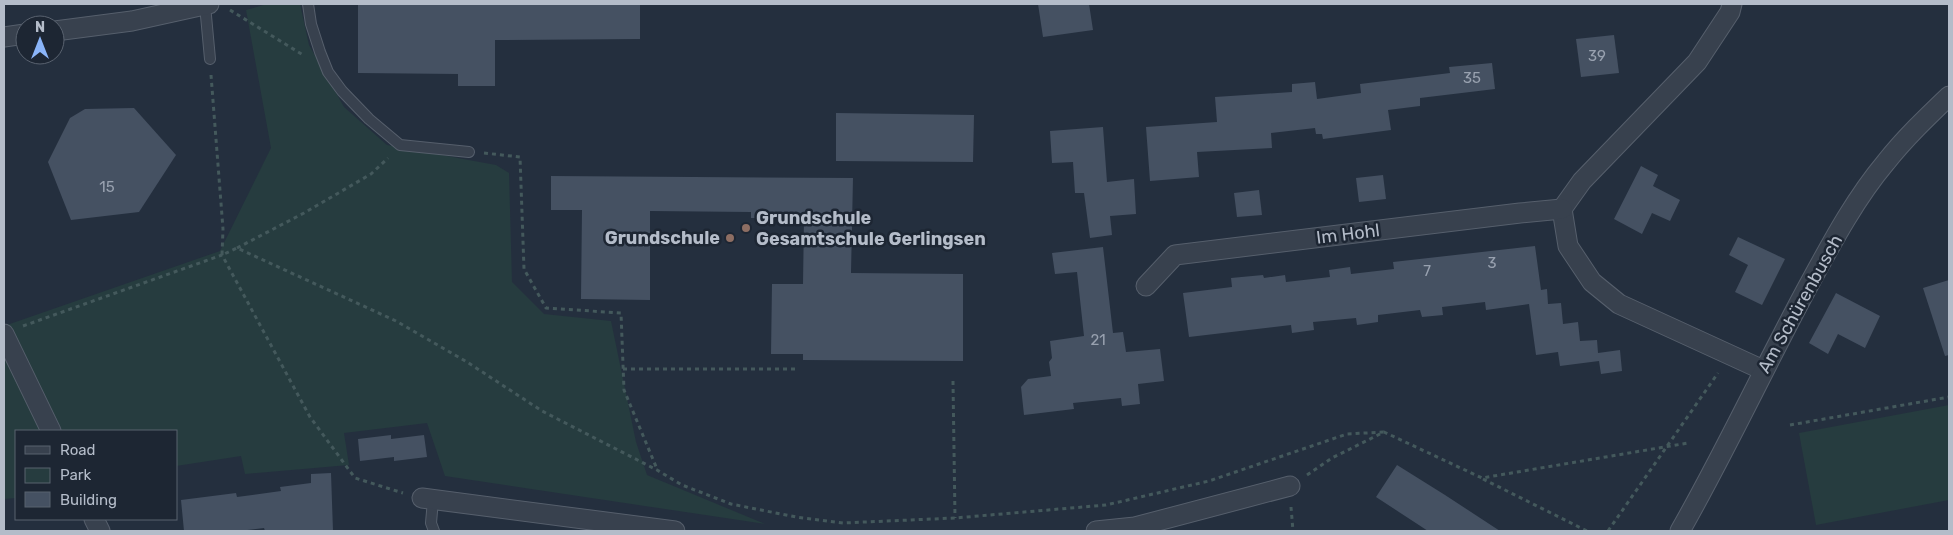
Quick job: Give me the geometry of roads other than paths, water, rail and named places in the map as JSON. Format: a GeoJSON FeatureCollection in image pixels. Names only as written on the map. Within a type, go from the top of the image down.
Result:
{"type":"FeatureCollection","features":[{"type":"Feature","properties":{"kind":"street"},"geometry":{"type":"LineString","coordinates":[[65,30],[132,21],[207,4]]}},
{"type":"Feature","properties":{"kind":"street"},"geometry":{"type":"LineString","coordinates":[[1732,4],[1730,12],[1697,62],[1582,181],[1562,209],[1568,246],[1592,282],[1619,304],[1728,356],[1763,370]]}},
{"type":"Feature","properties":{"kind":"street","name":"Am Schürenbusch"},"geometry":{"type":"LineString","coordinates":[[1680,531],[1712,475],[1763,370],[1822,262],[1857,203],[1886,162],[1920,124],[1949,96]]}},
{"type":"Feature","properties":{"kind":"street","name":"Im Hohl"},"geometry":{"type":"LineString","coordinates":[[1146,286],[1175,255],[1562,209]]}},
{"type":"Feature","properties":{"kind":"street"},"geometry":{"type":"LineString","coordinates":[[4,334],[51,430]]}},
{"type":"Feature","properties":{"kind":"street"},"geometry":{"type":"LineString","coordinates":[[1096,531],[1135,527],[1290,486]]}},
{"type":"Feature","properties":{"kind":"street"},"geometry":{"type":"LineString","coordinates":[[427,499],[594,526],[675,531]]}},
{"type":"Feature","properties":{"kind":"lane"},"geometry":{"type":"LineString","coordinates":[[207,4],[210,59]]}},
{"type":"Feature","properties":{"kind":"lane"},"geometry":{"type":"LineString","coordinates":[[308,4],[311,24],[328,72],[342,91],[369,119],[400,145],[469,152]]}},
{"type":"Feature","properties":{"kind":"lane"},"geometry":{"type":"LineString","coordinates":[[427,499],[434,531]]}},
{"type":"Feature","properties":{"kind":"place","name":"Grundschule Gesamtschule Gerlingsen"},"geometry":{"type":"Point","coordinates":[746,228]}},
{"type":"Feature","properties":{"kind":"place","name":"Grundschule"},"geometry":{"type":"Point","coordinates":[730,238]}}]}
